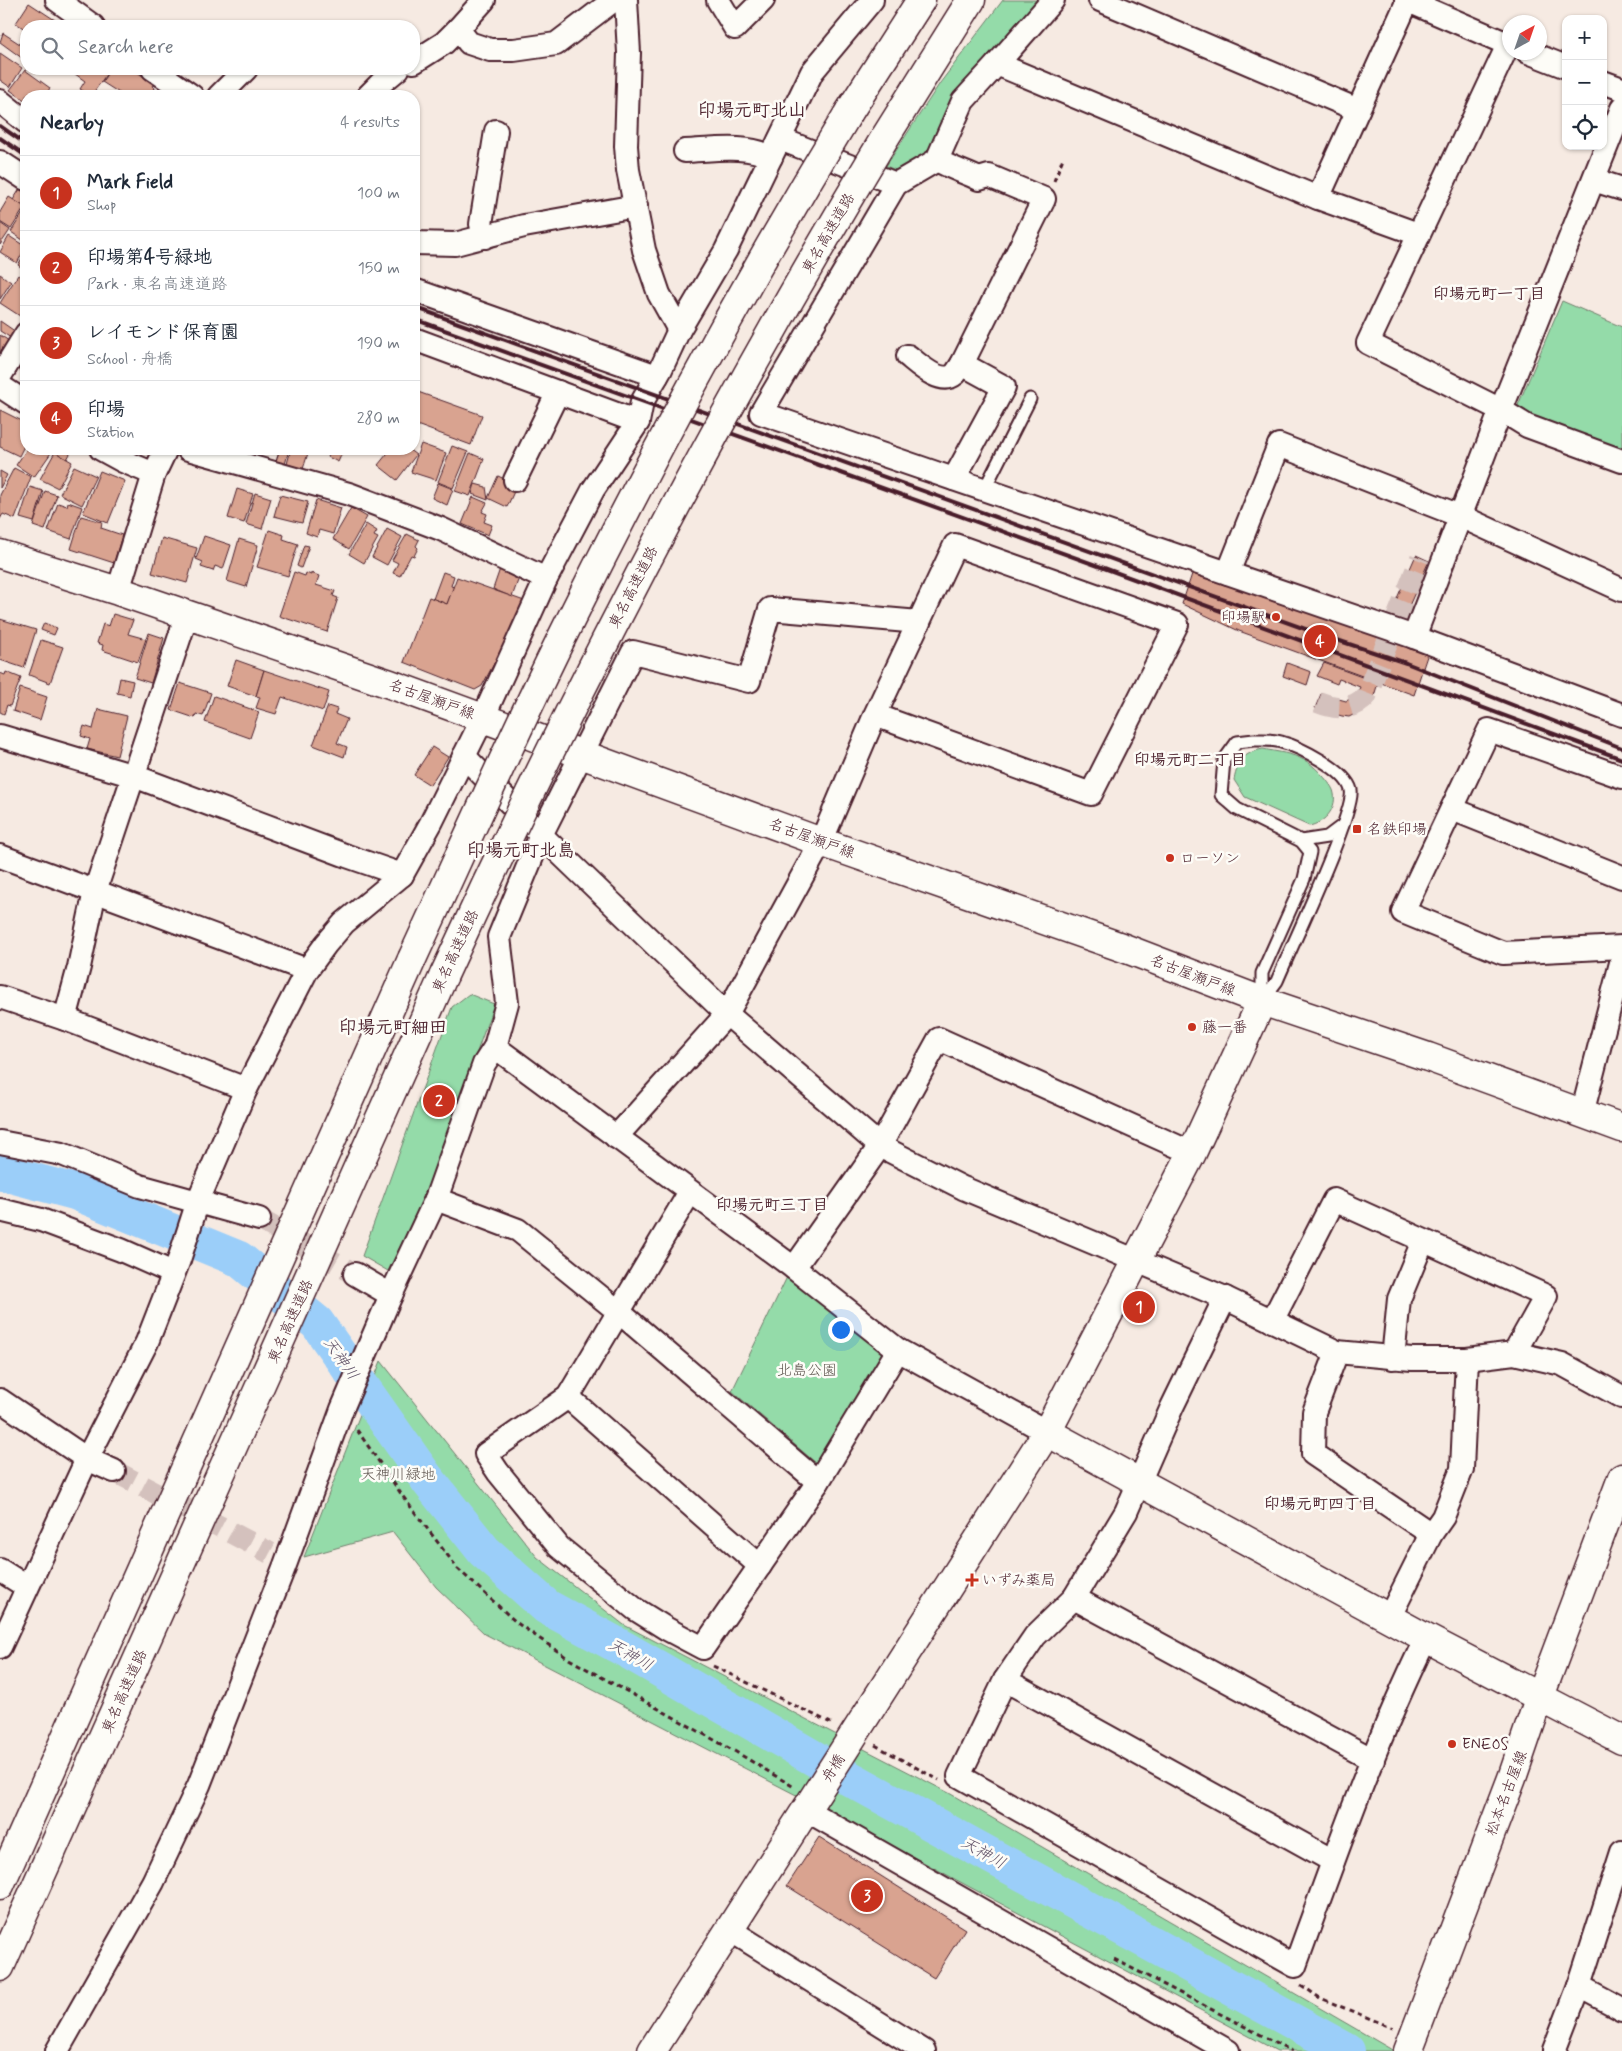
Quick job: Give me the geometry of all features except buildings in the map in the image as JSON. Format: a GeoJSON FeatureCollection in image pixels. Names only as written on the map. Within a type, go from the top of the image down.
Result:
{"type":"FeatureCollection","features":[{"type":"Feature","properties":{"kind":"main road"},"geometry":{"type":"LineString","coordinates":[[0,1885],[412,959],[565,630],[744,291],[849,112],[921,0]]}},
{"type":"Feature","properties":{"kind":"main road","name":"東名高速道路"},"geometry":{"type":"LineString","coordinates":[[0,1967],[508,836],[660,533],[770,334],[884,139],[971,0]]}},
{"type":"Feature","properties":{"kind":"main road","name":"名古屋瀬戸線"},"geometry":{"type":"LineString","coordinates":[[0,554],[118,591],[483,718],[821,842],[1124,948],[1262,1001],[1428,1057],[1622,1128]]}},
{"type":"Feature","properties":{"kind":"main road","name":"舟橋"},"geometry":{"type":"LineString","coordinates":[[655,2050],[1047,1432],[1192,1153],[1262,1001]]}},
{"type":"Feature","properties":{"kind":"main road"},"geometry":{"type":"LineString","coordinates":[[1047,1432],[1426,1638],[1622,1740]]}},
{"type":"Feature","properties":{"kind":"main road","name":"松本名古屋線"},"geometry":{"type":"LineString","coordinates":[[1408,2051],[1512,1778],[1540,1696],[1622,1478]]}},
{"type":"Feature","properties":{"kind":"street"},"geometry":{"type":"LineString","coordinates":[[58,0],[85,20]]}},
{"type":"Feature","properties":{"kind":"street"},"geometry":{"type":"LineString","coordinates":[[420,58],[458,30],[484,0]]}},
{"type":"Feature","properties":{"kind":"street"},"geometry":{"type":"LineString","coordinates":[[458,30],[469,43],[490,50],[514,50],[556,44],[614,0]]}},
{"type":"Feature","properties":{"kind":"street"},"geometry":{"type":"LineString","coordinates":[[626,0],[629,53],[626,146],[628,170],[644,250],[659,294],[679,330]]}},
{"type":"Feature","properties":{"kind":"street"},"geometry":{"type":"LineString","coordinates":[[718,0],[735,28],[763,0]]}},
{"type":"Feature","properties":{"kind":"street"},"geometry":{"type":"LineString","coordinates":[[0,1648],[87,1459],[147,1342],[176,1267],[196,1205],[246,1089],[307,970],[344,923],[402,875],[431,823],[483,718],[546,579],[593,490],[638,422],[642,402],[679,330],[726,250],[812,72],[872,0]]}},
{"type":"Feature","properties":{"kind":"street"},"geometry":{"type":"LineString","coordinates":[[1053,0],[964,100],[937,160],[896,184],[761,413],[1414,638],[1622,715]]}},
{"type":"Feature","properties":{"kind":"street"},"geometry":{"type":"LineString","coordinates":[[1100,0],[1358,110]]}},
{"type":"Feature","properties":{"kind":"street"},"geometry":{"type":"LineString","coordinates":[[1318,198],[1407,0],[1502,41]]}},
{"type":"Feature","properties":{"kind":"street"},"geometry":{"type":"LineString","coordinates":[[1508,60],[1418,234],[1368,343],[1501,410],[1527,426],[1622,461]]}},
{"type":"Feature","properties":{"kind":"street"},"geometry":{"type":"LineString","coordinates":[[1547,60],[1562,65]]}},
{"type":"Feature","properties":{"kind":"street"},"geometry":{"type":"LineString","coordinates":[[997,64],[1318,198],[1418,234]]}},
{"type":"Feature","properties":{"kind":"street"},"geometry":{"type":"LineString","coordinates":[[162,75],[183,90]]}},
{"type":"Feature","properties":{"kind":"street"},"geometry":{"type":"LineString","coordinates":[[225,90],[240,75]]}},
{"type":"Feature","properties":{"kind":"street"},"geometry":{"type":"LineString","coordinates":[[374,90],[391,75]]}},
{"type":"Feature","properties":{"kind":"street"},"geometry":{"type":"LineString","coordinates":[[1607,83],[1622,89]]}},
{"type":"Feature","properties":{"kind":"street"},"geometry":{"type":"LineString","coordinates":[[0,101],[20,117]]}},
{"type":"Feature","properties":{"kind":"street"},"geometry":{"type":"LineString","coordinates":[[1414,638],[1501,410],[1622,108]]}},
{"type":"Feature","properties":{"kind":"street"},"geometry":{"type":"LineString","coordinates":[[485,237],[482,224],[496,131]]}},
{"type":"Feature","properties":{"kind":"street"},"geometry":{"type":"LineString","coordinates":[[685,151],[738,150],[764,153],[776,148],[896,184]]}},
{"type":"Feature","properties":{"kind":"street"},"geometry":{"type":"LineString","coordinates":[[908,356],[933,375],[948,377],[955,374],[962,364],[1044,199],[989,176],[979,179],[964,171],[950,168],[937,160]]}},
{"type":"Feature","properties":{"kind":"street"},"geometry":{"type":"LineString","coordinates":[[0,162],[20,175]]}},
{"type":"Feature","properties":{"kind":"street"},"geometry":{"type":"LineString","coordinates":[[1594,180],[1622,189]]}},
{"type":"Feature","properties":{"kind":"street"},"geometry":{"type":"LineString","coordinates":[[420,244],[455,244],[524,226],[636,206]]}},
{"type":"Feature","properties":{"kind":"street"},"geometry":{"type":"LineString","coordinates":[[420,292],[657,376]]}},
{"type":"Feature","properties":{"kind":"street"},"geometry":{"type":"LineString","coordinates":[[420,341],[638,422]]}},
{"type":"Feature","properties":{"kind":"street"},"geometry":{"type":"LineString","coordinates":[[0,376],[20,344]]}},
{"type":"Feature","properties":{"kind":"street"},"geometry":{"type":"LineString","coordinates":[[954,479],[1004,387],[962,364]]}},
{"type":"Feature","properties":{"kind":"street"},"geometry":{"type":"LineString","coordinates":[[0,386],[20,400]]}},
{"type":"Feature","properties":{"kind":"street"},"geometry":{"type":"LineString","coordinates":[[515,480],[558,392]]}},
{"type":"Feature","properties":{"kind":"street"},"geometry":{"type":"LineString","coordinates":[[1228,573],[1279,445],[1460,516],[1622,590]]}},
{"type":"Feature","properties":{"kind":"street"},"geometry":{"type":"LineString","coordinates":[[112,455],[154,474]]}},
{"type":"Feature","properties":{"kind":"street"},"geometry":{"type":"LineString","coordinates":[[118,591],[154,474],[163,455]]}},
{"type":"Feature","properties":{"kind":"street"},"geometry":{"type":"LineString","coordinates":[[209,455],[349,494],[441,529],[546,579]]}},
{"type":"Feature","properties":{"kind":"street"},"geometry":{"type":"LineString","coordinates":[[616,1137],[727,1014],[821,842],[875,715],[955,545],[1177,624],[1091,794],[875,715]]}},
{"type":"Feature","properties":{"kind":"street"},"geometry":{"type":"LineString","coordinates":[[57,2051],[153,1882],[199,1785],[277,1559],[391,1295],[436,1199],[484,1064],[495,1047],[507,1003],[499,937],[541,835],[633,652],[749,681],[770,609],[919,622]]}},
{"type":"Feature","properties":{"kind":"street"},"geometry":{"type":"LineString","coordinates":[[65,1019],[79,967],[95,891],[187,615]]}},
{"type":"Feature","properties":{"kind":"street"},"geometry":{"type":"LineString","coordinates":[[1622,777],[1489,730],[1403,912],[1503,953],[1622,947]]}},
{"type":"Feature","properties":{"kind":"street"},"geometry":{"type":"LineString","coordinates":[[0,736],[134,776],[338,853],[402,875]]}},
{"type":"Feature","properties":{"kind":"street"},"geometry":{"type":"LineString","coordinates":[[464,756],[541,835],[727,1014],[880,1146],[963,1188],[1225,1298],[1337,1352],[1393,1358],[1467,1359],[1514,1353],[1562,1364],[1622,1397]]}},
{"type":"Feature","properties":{"kind":"street"},"geometry":{"type":"LineString","coordinates":[[1452,809],[1622,877]]}},
{"type":"Feature","properties":{"kind":"street"},"geometry":{"type":"LineString","coordinates":[[0,856],[307,970]]}},
{"type":"Feature","properties":{"kind":"street"},"geometry":{"type":"LineString","coordinates":[[1582,1114],[1622,959]]}},
{"type":"Feature","properties":{"kind":"street"},"geometry":{"type":"LineString","coordinates":[[0,998],[65,1019],[246,1089]]}},
{"type":"Feature","properties":{"kind":"street"},"geometry":{"type":"LineString","coordinates":[[794,1268],[880,1146],[939,1039],[1192,1153]]}},
{"type":"Feature","properties":{"kind":"street"},"geometry":{"type":"LineString","coordinates":[[495,1047],[794,1268],[898,1350],[1047,1432]]}},
{"type":"Feature","properties":{"kind":"street"},"geometry":{"type":"LineString","coordinates":[[0,1142],[62,1154],[140,1186],[196,1205],[259,1219]]}},
{"type":"Feature","properties":{"kind":"street"},"geometry":{"type":"LineString","coordinates":[[690,1192],[568,1397],[486,1454],[498,1472],[559,1547],[635,1609],[703,1648],[818,1482],[898,1350]]}},
{"type":"Feature","properties":{"kind":"street"},"geometry":{"type":"LineString","coordinates":[[436,1199],[518,1230],[619,1312],[818,1482]]}},
{"type":"Feature","properties":{"kind":"street"},"geometry":{"type":"LineString","coordinates":[[1272,1322],[1334,1200],[1546,1296],[1514,1353]]}},
{"type":"Feature","properties":{"kind":"street"},"geometry":{"type":"LineString","coordinates":[[0,1210],[41,1220],[176,1267]]}},
{"type":"Feature","properties":{"kind":"street"},"geometry":{"type":"LineString","coordinates":[[1393,1358],[1399,1299],[1423,1241]]}},
{"type":"Feature","properties":{"kind":"street"},"geometry":{"type":"LineString","coordinates":[[355,1274],[391,1295]]}},
{"type":"Feature","properties":{"kind":"street"},"geometry":{"type":"LineString","coordinates":[[1225,1298],[1172,1407],[1126,1512],[1074,1598],[1035,1636],[1005,1680],[959,1776],[1295,1966],[1373,1760],[1426,1638]]}},
{"type":"Feature","properties":{"kind":"street"},"geometry":{"type":"LineString","coordinates":[[1337,1352],[1314,1412],[1313,1454],[1431,1534]]}},
{"type":"Feature","properties":{"kind":"street"},"geometry":{"type":"LineString","coordinates":[[1389,1618],[1431,1534],[1443,1517],[1462,1469],[1467,1359]]}},
{"type":"Feature","properties":{"kind":"street"},"geometry":{"type":"LineString","coordinates":[[568,1397],[760,1566]]}},
{"type":"Feature","properties":{"kind":"street"},"geometry":{"type":"LineString","coordinates":[[0,1400],[87,1459],[114,1471]]}},
{"type":"Feature","properties":{"kind":"street"},"geometry":{"type":"LineString","coordinates":[[0,1570],[27,1587]]}},
{"type":"Feature","properties":{"kind":"street"},"geometry":{"type":"LineString","coordinates":[[1074,1598],[1373,1760]]}},
{"type":"Feature","properties":{"kind":"street"},"geometry":{"type":"LineString","coordinates":[[1005,1680],[1333,1862]]}},
{"type":"Feature","properties":{"kind":"street"},"geometry":{"type":"LineString","coordinates":[[812,1801],[1228,2051]]}},
{"type":"Feature","properties":{"kind":"street"},"geometry":{"type":"LineString","coordinates":[[1554,2051],[1618,1876],[1622,1852]]}},
{"type":"Feature","properties":{"kind":"street"},"geometry":{"type":"LineString","coordinates":[[730,1930],[924,2051]]}},
{"type":"Feature","properties":{"kind":"street"},"geometry":{"type":"LineString","coordinates":[[1579,1986],[1622,2009]]}},
{"type":"Feature","properties":{"kind":"lane"},"geometry":{"type":"LineString","coordinates":[[984,490],[1030,399]]}},
{"type":"Feature","properties":{"kind":"lane"},"geometry":{"type":"LineString","coordinates":[[1254,740],[1280,741],[1305,751],[1325,762],[1348,782],[1351,792],[1344,824],[1277,981],[1262,1001],[1262,973],[1304,879],[1310,852],[1301,841],[1237,809],[1221,795],[1224,760],[1237,742],[1254,740]]}},
{"type":"Feature","properties":{"kind":"lane"},"geometry":{"type":"LineString","coordinates":[[1301,841],[1326,837],[1344,824]]}},
{"type":"Feature","properties":{"kind":"path"},"geometry":{"type":"LineString","coordinates":[[342,1409],[404,1498],[458,1569],[517,1623],[569,1659],[736,1752],[812,1801]]}},
{"type":"Feature","properties":{"kind":"path"},"geometry":{"type":"LineString","coordinates":[[703,1648],[711,1665],[852,1737]]}},
{"type":"Feature","properties":{"kind":"green space"},"geometry":{"type":"Polygon","coordinates":[[[1003,0],[1037,0],[954,97],[927,155],[900,172],[886,166],[940,83],[1003,0]]]}},
{"type":"Feature","properties":{"kind":"green space"},"geometry":{"type":"Polygon","coordinates":[[[1562,301],[1622,327],[1622,453],[1516,410],[1562,301]]]}},
{"type":"Feature","properties":{"kind":"green space"},"geometry":{"type":"Polygon","coordinates":[[[1263,749],[1299,758],[1311,765],[1325,778],[1333,790],[1334,802],[1325,818],[1309,826],[1245,797],[1234,780],[1237,768],[1246,756],[1263,749]]]}},
{"type":"Feature","properties":{"kind":"green space"},"geometry":{"type":"Polygon","coordinates":[[[469,994],[494,1004],[426,1195],[388,1271],[362,1256],[452,1007],[469,994]]]}},
{"type":"Feature","properties":{"kind":"green space","name":"北島公園"},"geometry":{"type":"Polygon","coordinates":[[[787,1277],[886,1354],[816,1463],[732,1391],[787,1277]]]}},
{"type":"Feature","properties":{"kind":"green space","name":"天神川緑地"},"geometry":{"type":"Polygon","coordinates":[[[381,1361],[537,1557],[624,1625],[949,1793],[1394,2051],[1277,2051],[831,1813],[485,1634],[436,1587],[393,1532],[304,1557],[381,1361]]]}},
{"type":"Feature","properties":{"kind":"waterway","name":"天神川"},"geometry":{"type":"LineString","coordinates":[[0,1172],[75,1192],[239,1259],[317,1323],[427,1479],[484,1551],[547,1607],[628,1651],[838,1772],[1347,2051]]}},
{"type":"Feature","properties":{"kind":"tunnel"},"geometry":{"type":"LineString","coordinates":[[1318,702],[1344,707],[1355,704],[1366,696],[1421,558]]}},
{"type":"Feature","properties":{"kind":"tunnel"},"geometry":{"type":"LineString","coordinates":[[259,1219],[355,1274]]}},
{"type":"Feature","properties":{"kind":"tunnel"},"geometry":{"type":"LineString","coordinates":[[114,1471],[270,1553]]}},
{"type":"Feature","properties":{"kind":"railway"},"geometry":{"type":"LineString","coordinates":[[0,126],[20,140]]}},
{"type":"Feature","properties":{"kind":"railway"},"geometry":{"type":"LineString","coordinates":[[0,138],[20,152]]}},
{"type":"Feature","properties":{"kind":"railway"},"geometry":{"type":"LineString","coordinates":[[420,309],[1322,635],[1406,663],[1622,748]]}},
{"type":"Feature","properties":{"kind":"railway"},"geometry":{"type":"LineString","coordinates":[[420,321],[1104,568],[1622,759]]}},
{"type":"Feature","properties":{"kind":"place","name":"印場駅"},"geometry":{"type":"Point","coordinates":[1276,617]}},
{"type":"Feature","properties":{"kind":"place","name":"印場"},"geometry":{"type":"Point","coordinates":[1320,641]}},
{"type":"Feature","properties":{"kind":"place","name":"名鉄印場"},"geometry":{"type":"Point","coordinates":[1357,829]}},
{"type":"Feature","properties":{"kind":"place","name":"ローソン"},"geometry":{"type":"Point","coordinates":[1170,858]}},
{"type":"Feature","properties":{"kind":"place","name":"藤一番"},"geometry":{"type":"Point","coordinates":[1192,1027]}},
{"type":"Feature","properties":{"kind":"place","name":"印場第4号緑地"},"geometry":{"type":"Point","coordinates":[439,1101]}},
{"type":"Feature","properties":{"kind":"place","name":"Mark Field"},"geometry":{"type":"Point","coordinates":[1139,1307]}},
{"type":"Feature","properties":{"kind":"place","name":"いずみ薬局"},"geometry":{"type":"Point","coordinates":[972,1580]}},
{"type":"Feature","properties":{"kind":"place","name":"ENEOS"},"geometry":{"type":"Point","coordinates":[1452,1744]}},
{"type":"Feature","properties":{"kind":"place","name":"レイモンド保育園"},"geometry":{"type":"Point","coordinates":[867,1896]}},
{"type":"Feature","properties":{"kind":"district","name":"印場元町北山"},"geometry":{"type":"Point","coordinates":[752,110]}},
{"type":"Feature","properties":{"kind":"district","name":"印場元町一丁目"},"geometry":{"type":"Point","coordinates":[1489,293]}},
{"type":"Feature","properties":{"kind":"district","name":"印場元町二丁目"},"geometry":{"type":"Point","coordinates":[1190,759]}},
{"type":"Feature","properties":{"kind":"district","name":"印場元町北島"},"geometry":{"type":"Point","coordinates":[521,850]}},
{"type":"Feature","properties":{"kind":"district","name":"印場元町細田"},"geometry":{"type":"Point","coordinates":[393,1027]}},
{"type":"Feature","properties":{"kind":"district","name":"印場元町三丁目"},"geometry":{"type":"Point","coordinates":[772,1204]}},
{"type":"Feature","properties":{"kind":"district","name":"印場元町四丁目"},"geometry":{"type":"Point","coordinates":[1320,1503]}}]}
